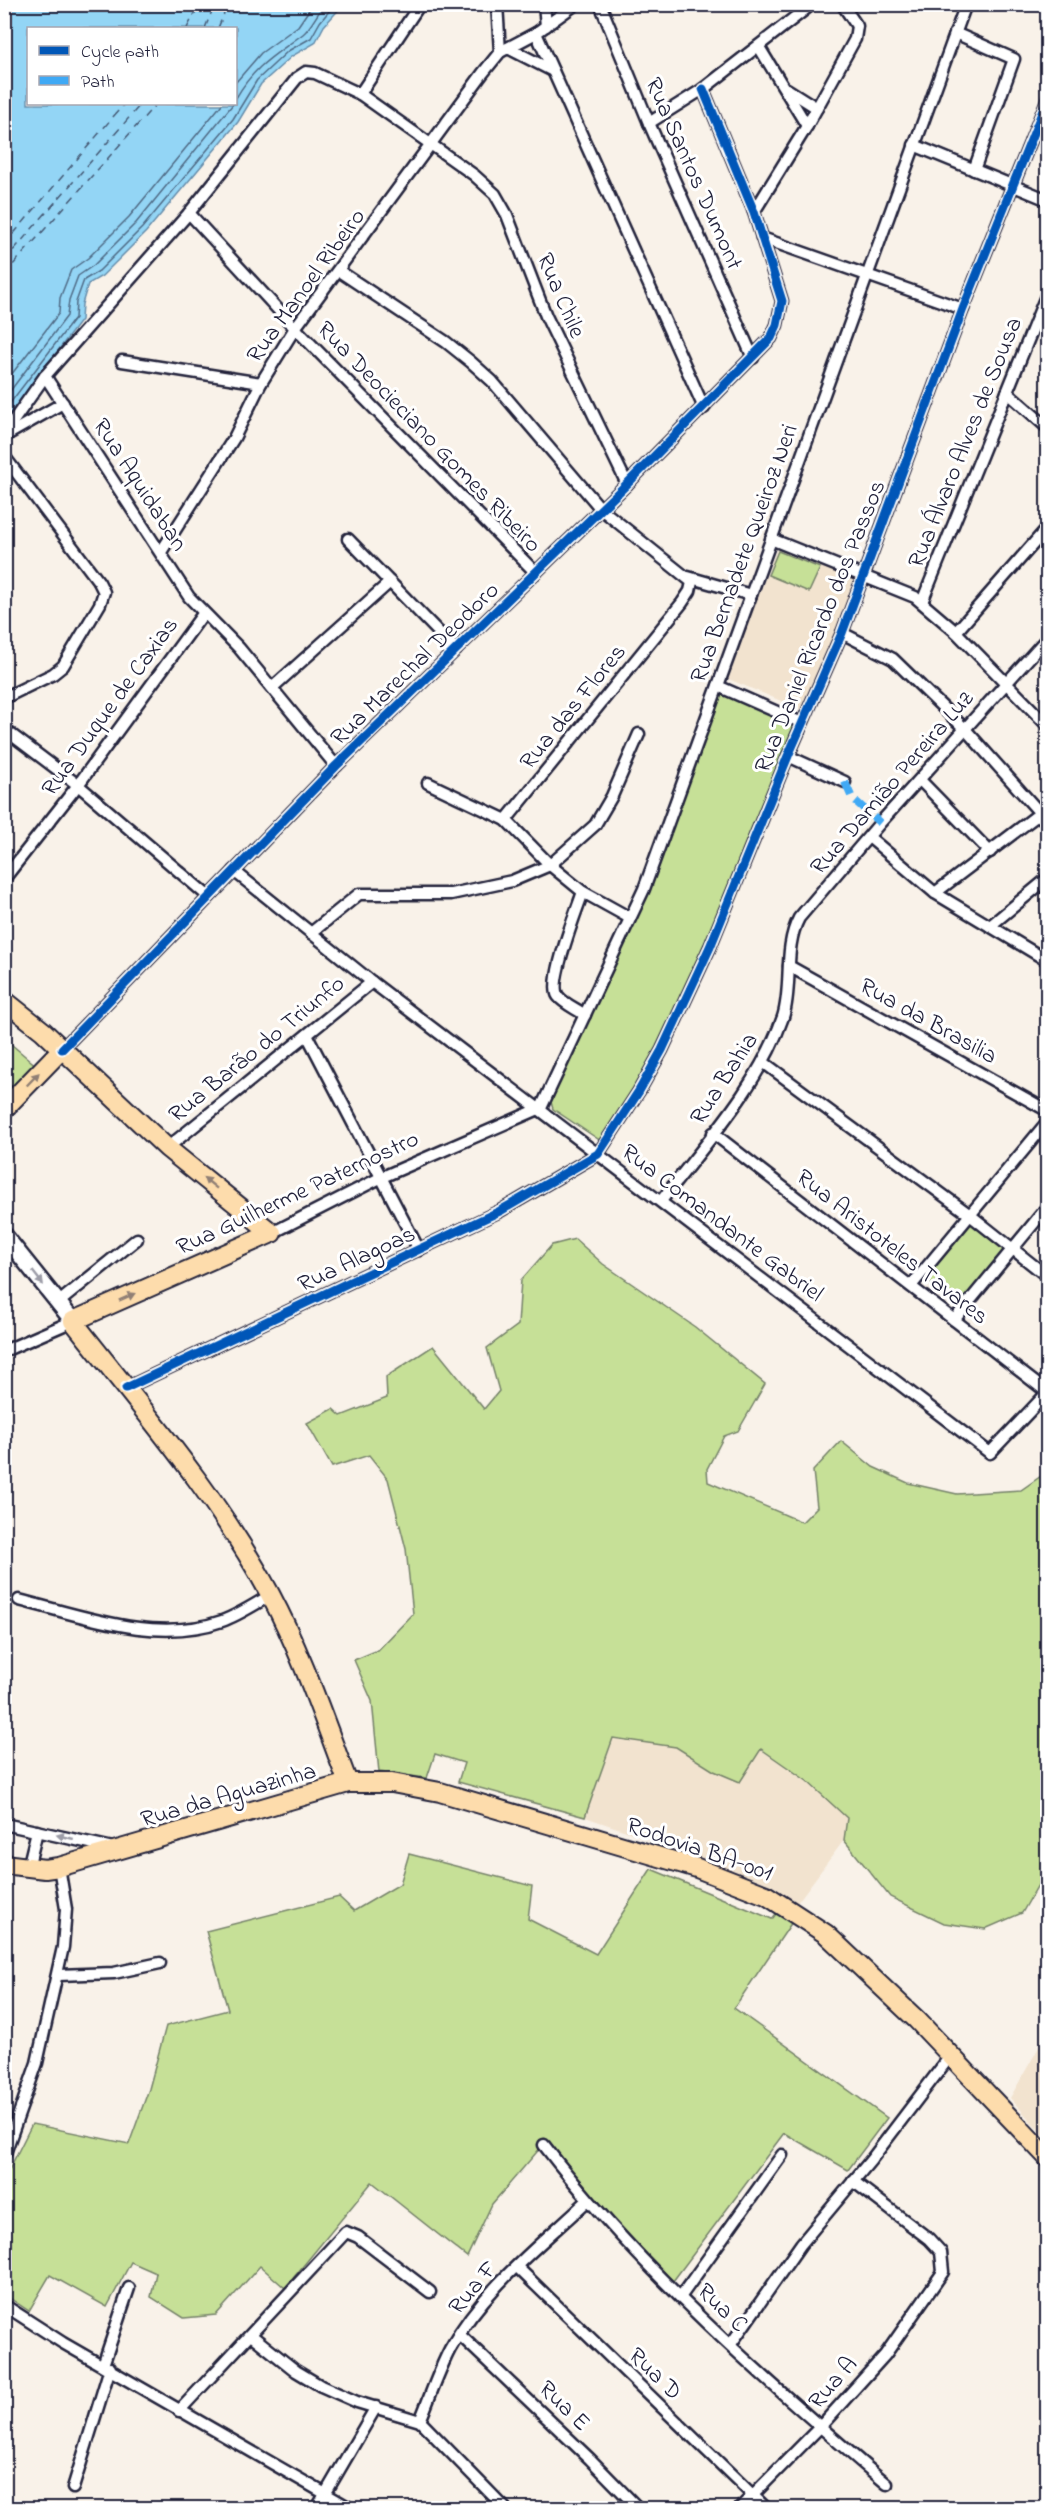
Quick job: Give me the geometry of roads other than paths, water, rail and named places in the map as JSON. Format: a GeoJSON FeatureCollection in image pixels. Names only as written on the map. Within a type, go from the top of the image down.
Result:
{"type":"FeatureCollection","features":[{"type":"Feature","properties":{"kind":"main road"},"geometry":{"type":"LineString","coordinates":[[4,1000],[62,1049],[167,1148],[272,1233]]}},
{"type":"Feature","properties":{"kind":"main road"},"geometry":{"type":"LineString","coordinates":[[4,1109],[62,1049]]}},
{"type":"Feature","properties":{"kind":"main road","name":"Rua Guilherme Paternostro"},"geometry":{"type":"LineString","coordinates":[[73,1321],[272,1233]]}},
{"type":"Feature","properties":{"kind":"main road"},"geometry":{"type":"LineString","coordinates":[[73,1321],[230,1526],[271,1595],[302,1664],[348,1783]]}},
{"type":"Feature","properties":{"kind":"main road","name":"Rua da Aguazinha"},"geometry":{"type":"LineString","coordinates":[[4,1864],[28,1868],[59,1867],[348,1783]]}},
{"type":"Feature","properties":{"kind":"main road","name":"Rodovia BA-001"},"geometry":{"type":"LineString","coordinates":[[348,1783],[392,1783],[440,1792],[698,1868],[766,1895],[826,1934],[850,1954],[951,2055],[1047,2158]]}},
{"type":"Feature","properties":{"kind":"street"},"geometry":{"type":"LineString","coordinates":[[360,94],[420,4]]}},
{"type":"Feature","properties":{"kind":"street"},"geometry":{"type":"LineString","coordinates":[[497,4],[504,50]]}},
{"type":"Feature","properties":{"kind":"street"},"geometry":{"type":"LineString","coordinates":[[544,4],[541,29],[553,71],[704,408]]}},
{"type":"Feature","properties":{"kind":"street"},"geometry":{"type":"LineString","coordinates":[[504,50],[541,29],[576,4]]}},
{"type":"Feature","properties":{"kind":"street","name":"Rua Santos Dumont"},"geometry":{"type":"LineString","coordinates":[[600,4],[649,123],[753,358]]}},
{"type":"Feature","properties":{"kind":"street"},"geometry":{"type":"LineString","coordinates":[[649,123],[703,89],[812,4]]}},
{"type":"Feature","properties":{"kind":"street"},"geometry":{"type":"LineString","coordinates":[[754,212],[818,108],[855,39],[856,25],[842,4]]}},
{"type":"Feature","properties":{"kind":"street","name":"Rua Bernadete Queiroz Neri"},"geometry":{"type":"LineString","coordinates":[[541,1108],[644,889],[966,4]]}},
{"type":"Feature","properties":{"kind":"street"},"geometry":{"type":"LineString","coordinates":[[1042,4],[1047,7]]}},
{"type":"Feature","properties":{"kind":"street"},"geometry":{"type":"LineString","coordinates":[[955,33],[1008,55],[1014,61],[974,170]]}},
{"type":"Feature","properties":{"kind":"street"},"geometry":{"type":"LineString","coordinates":[[759,47],[807,126]]}},
{"type":"Feature","properties":{"kind":"street"},"geometry":{"type":"LineString","coordinates":[[504,50],[553,71]]}},
{"type":"Feature","properties":{"kind":"street","name":"Rua Manoel Ribeiro"},"geometry":{"type":"LineString","coordinates":[[161,552],[234,438],[261,383],[295,328],[504,50]]}},
{"type":"Feature","properties":{"kind":"street","name":"Rua Chile"},"geometry":{"type":"LineString","coordinates":[[189,213],[297,78],[306,72],[315,73],[360,94],[474,175],[500,202],[546,316],[627,484]]}},
{"type":"Feature","properties":{"kind":"street"},"geometry":{"type":"LineString","coordinates":[[784,88],[818,108]]}},
{"type":"Feature","properties":{"kind":"street"},"geometry":{"type":"LineString","coordinates":[[703,89],[754,212],[762,238],[963,309]]}},
{"type":"Feature","properties":{"kind":"street","name":"Rua Daniel Ricardo dos Passos"},"geometry":{"type":"LineString","coordinates":[[598,1154],[639,1091],[685,1005],[788,756],[842,633],[963,309],[1047,98]]}},
{"type":"Feature","properties":{"kind":"street"},"geometry":{"type":"LineString","coordinates":[[914,145],[1047,200]]}},
{"type":"Feature","properties":{"kind":"street"},"geometry":{"type":"LineString","coordinates":[[4,435],[45,376],[189,213]]}},
{"type":"Feature","properties":{"kind":"street","name":"Rua Deocieciano Gomes Ribeiro"},"geometry":{"type":"LineString","coordinates":[[189,213],[295,328],[536,573]]}},
{"type":"Feature","properties":{"kind":"street","name":"Rua Marechal Deodoro"},"geometry":{"type":"LineString","coordinates":[[62,1049],[336,766],[602,509],[753,358],[774,332],[782,301],[762,238]]}},
{"type":"Feature","properties":{"kind":"street"},"geometry":{"type":"LineString","coordinates":[[339,271],[446,342],[471,362],[492,381],[602,509],[688,577],[751,595]]}},
{"type":"Feature","properties":{"kind":"street","name":"Rua Álvaro Alves de Sousa"},"geometry":{"type":"LineString","coordinates":[[922,602],[1047,294]]}},
{"type":"Feature","properties":{"kind":"street"},"geometry":{"type":"LineString","coordinates":[[122,362],[261,383]]}},
{"type":"Feature","properties":{"kind":"street","name":"Rua Aquidaban"},"geometry":{"type":"LineString","coordinates":[[45,376],[189,597],[273,687],[336,766]]}},
{"type":"Feature","properties":{"kind":"street"},"geometry":{"type":"LineString","coordinates":[[1007,392],[1047,428]]}},
{"type":"Feature","properties":{"kind":"street"},"geometry":{"type":"LineString","coordinates":[[4,435],[63,403]]}},
{"type":"Feature","properties":{"kind":"street"},"geometry":{"type":"LineString","coordinates":[[4,456],[99,582],[104,592],[100,604],[63,666],[53,674],[4,698]]}},
{"type":"Feature","properties":{"kind":"street"},"geometry":{"type":"LineString","coordinates":[[957,632],[1047,527]]}},
{"type":"Feature","properties":{"kind":"street"},"geometry":{"type":"LineString","coordinates":[[348,539],[456,650]]}},
{"type":"Feature","properties":{"kind":"street"},"geometry":{"type":"LineString","coordinates":[[771,539],[903,592],[922,602],[957,632],[1047,726]]}},
{"type":"Feature","properties":{"kind":"street","name":"Rua das Flores"},"geometry":{"type":"LineString","coordinates":[[506,820],[682,603],[692,584],[688,577]]}},
{"type":"Feature","properties":{"kind":"street"},"geometry":{"type":"LineString","coordinates":[[273,687],[390,582]]}},
{"type":"Feature","properties":{"kind":"street","name":"Rua Duque de Caxias"},"geometry":{"type":"LineString","coordinates":[[4,879],[78,785],[203,614]]}},
{"type":"Feature","properties":{"kind":"street"},"geometry":{"type":"LineString","coordinates":[[842,633],[892,659],[1044,810],[936,893]]}},
{"type":"Feature","properties":{"kind":"street","name":"Rua Damião Pereira Luz"},"geometry":{"type":"LineString","coordinates":[[789,966],[793,936],[799,918],[1047,637]]}},
{"type":"Feature","properties":{"kind":"street"},"geometry":{"type":"LineString","coordinates":[[718,686],[802,723]]}},
{"type":"Feature","properties":{"kind":"street"},"geometry":{"type":"LineString","coordinates":[[4,729],[78,785],[209,897]]}},
{"type":"Feature","properties":{"kind":"street"},"geometry":{"type":"LineString","coordinates":[[311,933],[359,894],[451,894],[512,881],[550,865],[595,825],[612,796],[639,734]]}},
{"type":"Feature","properties":{"kind":"street"},"geometry":{"type":"LineString","coordinates":[[788,756],[844,782]]}},
{"type":"Feature","properties":{"kind":"street"},"geometry":{"type":"LineString","coordinates":[[920,780],[990,852]]}},
{"type":"Feature","properties":{"kind":"street"},"geometry":{"type":"LineString","coordinates":[[428,783],[506,820],[550,865],[583,892],[630,918]]}},
{"type":"Feature","properties":{"kind":"street"},"geometry":{"type":"LineString","coordinates":[[869,837],[936,893],[1046,958]]}},
{"type":"Feature","properties":{"kind":"street","name":"Rua Comandante Gabriel"},"geometry":{"type":"LineString","coordinates":[[234,871],[372,982],[541,1108],[990,1453],[1047,1392]]}},
{"type":"Feature","properties":{"kind":"street"},"geometry":{"type":"LineString","coordinates":[[990,926],[1047,878]]}},
{"type":"Feature","properties":{"kind":"street"},"geometry":{"type":"LineString","coordinates":[[583,892],[560,963],[555,990],[559,998],[585,1015]]}},
{"type":"Feature","properties":{"kind":"street","name":"Rua Bahia"},"geometry":{"type":"LineString","coordinates":[[661,1201],[763,1062],[783,1015],[789,966]]}},
{"type":"Feature","properties":{"kind":"street","name":"Rua da Brasilia"},"geometry":{"type":"LineString","coordinates":[[789,966],[1047,1111]]}},
{"type":"Feature","properties":{"kind":"street","name":"Rua Barão do Triunfo"},"geometry":{"type":"LineString","coordinates":[[167,1148],[372,982]]}},
{"type":"Feature","properties":{"kind":"street"},"geometry":{"type":"LineString","coordinates":[[307,1035],[419,1250]]}},
{"type":"Feature","properties":{"kind":"street"},"geometry":{"type":"LineString","coordinates":[[763,1062],[970,1215],[1047,1277]]}},
{"type":"Feature","properties":{"kind":"street","name":"Rua Guilherme Paternostro"},"geometry":{"type":"LineString","coordinates":[[272,1233],[380,1178],[541,1108]]}},
{"type":"Feature","properties":{"kind":"street"},"geometry":{"type":"LineString","coordinates":[[911,1286],[1047,1121]]}},
{"type":"Feature","properties":{"kind":"street","name":"Rua Aristoteles Tavares"},"geometry":{"type":"LineString","coordinates":[[713,1133],[1047,1392]]}},
{"type":"Feature","properties":{"kind":"street","name":"Rua Alagoas"},"geometry":{"type":"LineString","coordinates":[[126,1388],[500,1211],[598,1154]]}},
{"type":"Feature","properties":{"kind":"street"},"geometry":{"type":"LineString","coordinates":[[954,1320],[1047,1206]]}},
{"type":"Feature","properties":{"kind":"street"},"geometry":{"type":"LineString","coordinates":[[4,1235],[73,1321],[4,1351]]}},
{"type":"Feature","properties":{"kind":"street"},"geometry":{"type":"LineString","coordinates":[[58,1303],[137,1239]]}},
{"type":"Feature","properties":{"kind":"street"},"geometry":{"type":"LineString","coordinates":[[19,1600],[113,1623],[171,1630],[222,1621],[271,1595]]}},
{"type":"Feature","properties":{"kind":"street"},"geometry":{"type":"LineString","coordinates":[[4,1824],[122,1850]]}},
{"type":"Feature","properties":{"kind":"street"},"geometry":{"type":"LineString","coordinates":[[28,1868],[37,1831]]}},
{"type":"Feature","properties":{"kind":"street"},"geometry":{"type":"LineString","coordinates":[[4,2156],[37,2063],[58,1974],[66,1909],[59,1867]]}},
{"type":"Feature","properties":{"kind":"street"},"geometry":{"type":"LineString","coordinates":[[58,1974],[114,1973],[160,1963]]}},
{"type":"Feature","properties":{"kind":"street"},"geometry":{"type":"LineString","coordinates":[[731,2344],[801,2244],[854,2181],[951,2055]]}},
{"type":"Feature","properties":{"kind":"street","name":"Rua C"},"geometry":{"type":"LineString","coordinates":[[544,2145],[587,2201],[681,2296],[820,2427],[887,2484]]}},
{"type":"Feature","properties":{"kind":"street"},"geometry":{"type":"LineString","coordinates":[[681,2296],[782,2155]]}},
{"type":"Feature","properties":{"kind":"street","name":"Rua A"},"geometry":{"type":"LineString","coordinates":[[740,2508],[820,2427],[885,2355],[943,2272],[941,2252],[929,2239],[854,2181]]}},
{"type":"Feature","properties":{"kind":"street","name":"Rua F"},"geometry":{"type":"LineString","coordinates":[[420,2421],[451,2349],[491,2292],[587,2201]]}},
{"type":"Feature","properties":{"kind":"street"},"geometry":{"type":"LineString","coordinates":[[179,2411],[346,2232],[358,2237],[430,2292]]}},
{"type":"Feature","properties":{"kind":"street","name":"Rua D"},"geometry":{"type":"LineString","coordinates":[[517,2267],[751,2496],[766,2508]]}},
{"type":"Feature","properties":{"kind":"street"},"geometry":{"type":"LineString","coordinates":[[73,2488],[129,2288]]}},
{"type":"Feature","properties":{"kind":"street"},"geometry":{"type":"LineString","coordinates":[[4,2306],[179,2411],[350,2508]]}},
{"type":"Feature","properties":{"kind":"street"},"geometry":{"type":"LineString","coordinates":[[251,2335],[296,2371],[321,2386],[357,2402],[420,2421],[505,2508]]}},
{"type":"Feature","properties":{"kind":"street","name":"Rua E"},"geometry":{"type":"LineString","coordinates":[[459,2335],[558,2427],[638,2508]]}},
{"type":"Feature","properties":{"kind":"street"},"geometry":{"type":"LineString","coordinates":[[317,2508],[376,2408]]}},
{"type":"Feature","properties":{"kind":"water"},"geometry":{"type":"Polygon","coordinates":[[[5,5],[343,5],[324,26],[315,43],[292,56],[261,84],[238,122],[146,232],[102,276],[88,284],[82,304],[81,320],[5,421],[5,5]]]}}]}
